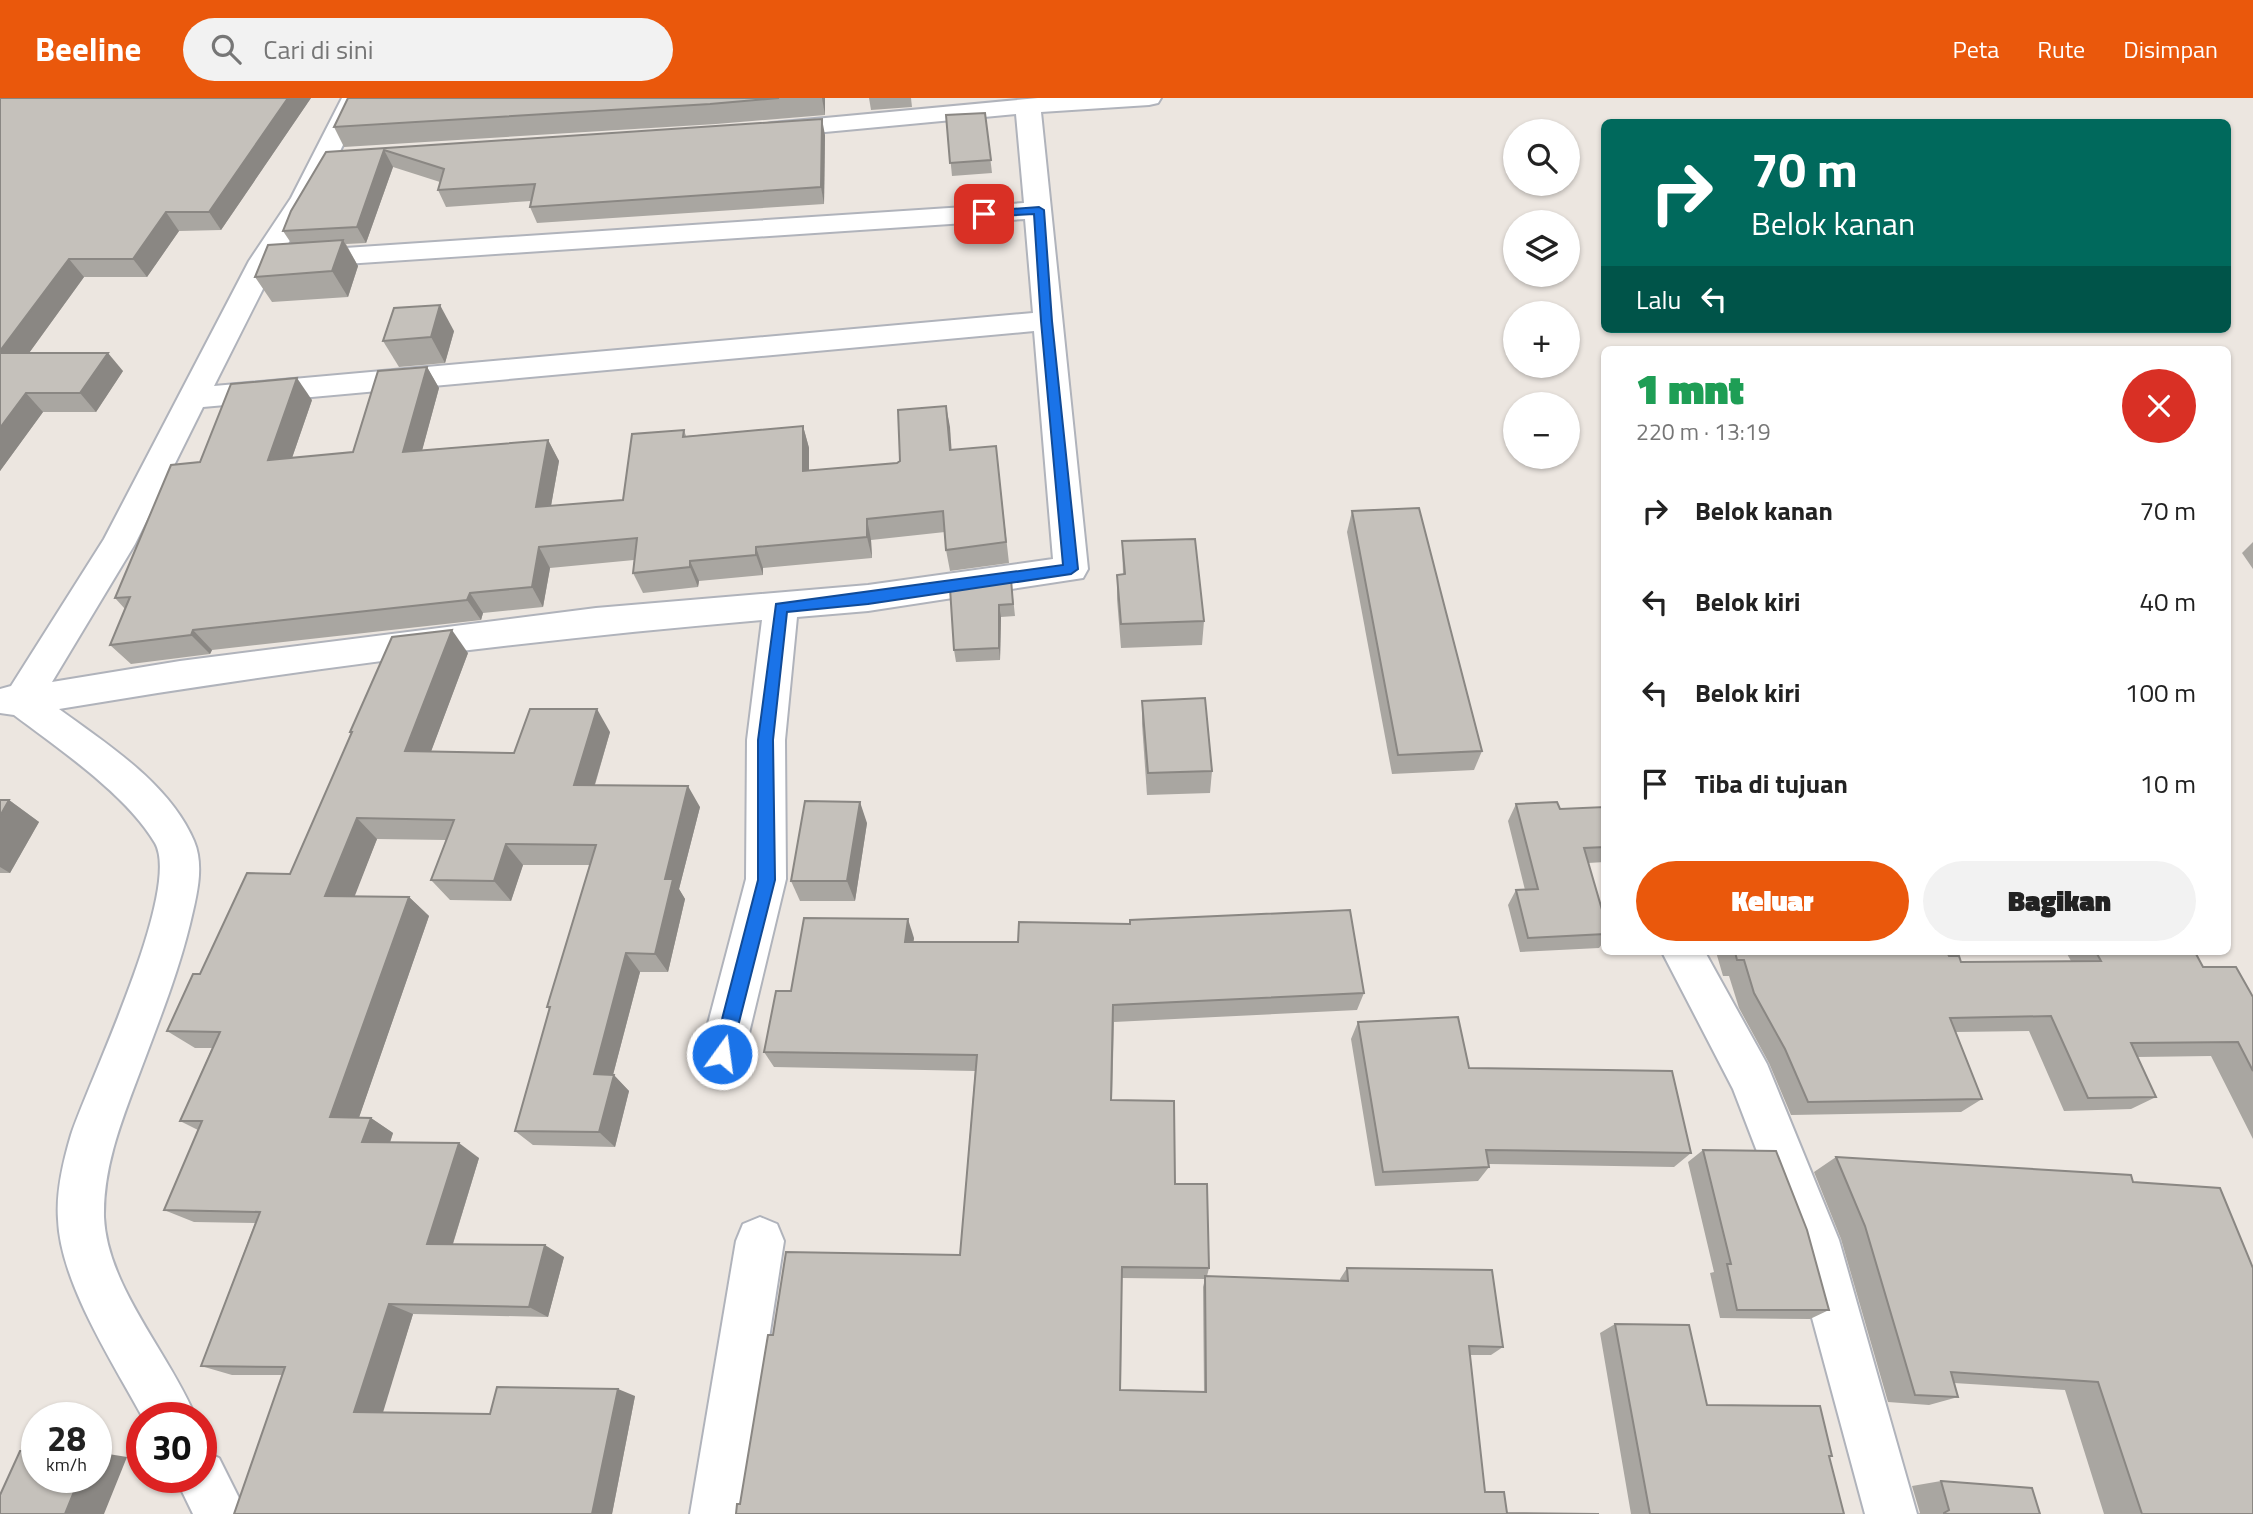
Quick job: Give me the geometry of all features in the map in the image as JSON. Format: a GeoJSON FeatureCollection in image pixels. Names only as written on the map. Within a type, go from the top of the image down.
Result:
{"type":"FeatureCollection","features":[{"type":"Feature","properties":{"kind":"street"},"geometry":{"type":"LineString","coordinates":[[10,701],[118,544],[263,261],[304,198],[335,158],[354,98]]}},
{"type":"Feature","properties":{"kind":"street"},"geometry":{"type":"LineString","coordinates":[[744,132],[1028,106],[1149,98]]}},
{"type":"Feature","properties":{"kind":"street"},"geometry":{"type":"LineString","coordinates":[[10,701],[596,621],[781,608],[1071,569],[1028,106]]}},
{"type":"Feature","properties":{"kind":"street"},"geometry":{"type":"LineString","coordinates":[[263,261],[1039,210]]}},
{"type":"Feature","properties":{"kind":"street"},"geometry":{"type":"LineString","coordinates":[[192,398],[1046,321]]}},
{"type":"Feature","properties":{"kind":"street"},"geometry":{"type":"LineString","coordinates":[[722,1054],[766,880],[766,740],[781,608]]}},
{"type":"Feature","properties":{"kind":"street"},"geometry":{"type":"LineString","coordinates":[[10,701],[99,760],[153,809],[177,846],[182,866],[181,881],[150,982],[95,1133],[83,1179],[81,1221],[84,1242],[110,1307],[162,1402]]}},
{"type":"Feature","properties":{"kind":"street"},"geometry":{"type":"LineString","coordinates":[[1685,955],[1751,1079],[1815,1240],[1891,1514]]}},
{"type":"Feature","properties":{"kind":"street"},"geometry":{"type":"LineString","coordinates":[[716,1514],[760,1241]]}},
{"type":"Feature","properties":{"kind":"street"},"geometry":{"type":"LineString","coordinates":[[210,1493],[220,1514]]}},
{"type":"Feature","properties":{"kind":"building"},"geometry":{"type":"Polygon","coordinates":[[[0,98],[288,98],[209,212],[166,212],[133,259],[69,259],[0,351],[0,98]]]}},
{"type":"Feature","properties":{"kind":"building"},"geometry":{"type":"Polygon","coordinates":[[[348,98],[779,98],[334,127],[348,98]]]}},
{"type":"Feature","properties":{"kind":"building"},"geometry":{"type":"Polygon","coordinates":[[[985,113],[991,160],[950,163],[946,115],[985,113]]]}},
{"type":"Feature","properties":{"kind":"building"},"geometry":{"type":"Polygon","coordinates":[[[822,119],[821,187],[530,207],[535,184],[438,190],[444,169],[384,150],[357,227],[283,231],[291,211],[326,152],[822,119]]]}},
{"type":"Feature","properties":{"kind":"building"},"geometry":{"type":"Polygon","coordinates":[[[343,240],[332,271],[255,277],[268,245],[343,240]]]}},
{"type":"Feature","properties":{"kind":"building"},"geometry":{"type":"Polygon","coordinates":[[[440,305],[431,337],[383,341],[394,308],[440,305]]]}},
{"type":"Feature","properties":{"kind":"building"},"geometry":{"type":"Polygon","coordinates":[[[0,353],[108,353],[80,393],[26,393],[0,428],[0,353]]]}},
{"type":"Feature","properties":{"kind":"building"},"geometry":{"type":"Polygon","coordinates":[[[427,367],[403,452],[548,440],[536,507],[623,500],[632,434],[684,430],[683,437],[803,426],[803,471],[897,463],[900,461],[898,410],[946,406],[950,450],[996,446],[1006,542],[946,550],[943,511],[867,519],[867,537],[756,547],[756,555],[690,561],[690,567],[633,573],[637,538],[539,547],[532,587],[470,593],[467,600],[193,630],[191,635],[110,645],[130,597],[115,598],[171,465],[200,462],[231,384],[297,378],[268,460],[353,452],[378,371],[427,367]]]}},
{"type":"Feature","properties":{"kind":"building"},"geometry":{"type":"Polygon","coordinates":[[[1419,508],[1482,751],[1398,755],[1352,511],[1419,508]]]}},
{"type":"Feature","properties":{"kind":"building"},"geometry":{"type":"Polygon","coordinates":[[[1195,539],[1204,621],[1121,624],[1117,575],[1125,574],[1122,541],[1195,539]]]}},
{"type":"Feature","properties":{"kind":"building"},"geometry":{"type":"Polygon","coordinates":[[[1011,579],[1013,604],[999,605],[999,648],[954,650],[950,588],[1011,579]]]}},
{"type":"Feature","properties":{"kind":"building"},"geometry":{"type":"Polygon","coordinates":[[[452,630],[405,751],[514,753],[530,709],[597,709],[574,785],[688,786],[665,879],[673,879],[655,954],[626,953],[594,1074],[614,1075],[599,1132],[515,1131],[550,1007],[547,1007],[596,845],[506,844],[494,881],[431,880],[454,820],[357,818],[325,896],[409,897],[330,1117],[371,1118],[362,1142],[459,1143],[427,1244],[545,1245],[529,1307],[389,1304],[354,1412],[490,1414],[497,1387],[618,1389],[592,1514],[234,1514],[285,1367],[201,1366],[260,1212],[164,1210],[202,1121],[180,1121],[220,1032],[167,1031],[193,974],[200,974],[247,873],[290,874],[392,637],[452,630]]]}},
{"type":"Feature","properties":{"kind":"building"},"geometry":{"type":"Polygon","coordinates":[[[1205,698],[1212,771],[1148,773],[1142,701],[1205,698]]]}},
{"type":"Feature","properties":{"kind":"building"},"geometry":{"type":"Polygon","coordinates":[[[0,800],[9,800],[0,816],[0,800]]]}},
{"type":"Feature","properties":{"kind":"building"},"geometry":{"type":"Polygon","coordinates":[[[805,801],[860,802],[847,881],[791,881],[805,801]]]}},
{"type":"Feature","properties":{"kind":"building"},"geometry":{"type":"Polygon","coordinates":[[[1557,802],[1560,809],[1601,807],[1601,847],[1584,848],[1601,906],[1601,934],[1528,938],[1516,890],[1538,889],[1516,804],[1557,802]]]}},
{"type":"Feature","properties":{"kind":"building"},"geometry":{"type":"Polygon","coordinates":[[[1350,910],[1364,993],[1113,1005],[1111,1100],[1174,1101],[1175,1184],[1207,1184],[1209,1268],[1122,1267],[1120,1390],[1206,1392],[1205,1276],[1348,1281],[1347,1268],[1492,1270],[1503,1347],[1469,1346],[1485,1492],[1504,1492],[1507,1513],[1599,1514],[736,1514],[737,1504],[740,1504],[768,1335],[773,1335],[786,1252],[960,1255],[977,1055],[764,1052],[776,991],[791,991],[804,918],[908,919],[905,942],[1018,942],[1019,922],[1130,924],[1130,920],[1350,910]]]}},
{"type":"Feature","properties":{"kind":"building"},"geometry":{"type":"Polygon","coordinates":[[[1736,955],[1948,955],[1959,956],[1961,962],[2101,961],[2098,955],[2197,955],[2203,967],[2236,967],[2253,997],[2253,1071],[2238,1042],[2131,1043],[2156,1097],[2088,1098],[2051,1016],[1950,1018],[1982,1099],[1808,1102],[1785,1049],[1754,993],[1744,960],[1737,960],[1736,955]]]}},
{"type":"Feature","properties":{"kind":"building"},"geometry":{"type":"Polygon","coordinates":[[[1458,1017],[1469,1068],[1672,1071],[1691,1153],[1486,1150],[1489,1167],[1383,1172],[1358,1022],[1458,1017]]]}},
{"type":"Feature","properties":{"kind":"building"},"geometry":{"type":"Polygon","coordinates":[[[1703,1150],[1776,1151],[1807,1230],[1829,1310],[1737,1310],[1727,1264],[1731,1264],[1703,1150]]]}},
{"type":"Feature","properties":{"kind":"building"},"geometry":{"type":"Polygon","coordinates":[[[1836,1157],[2131,1175],[2133,1182],[2220,1188],[2253,1268],[2253,1514],[2142,1514],[2098,1382],[1951,1372],[1958,1397],[1915,1395],[1865,1226],[1836,1157]]]}},
{"type":"Feature","properties":{"kind":"building"},"geometry":{"type":"Polygon","coordinates":[[[1615,1324],[1689,1325],[1707,1405],[1820,1406],[1844,1514],[1650,1514],[1615,1324]]]}},
{"type":"Feature","properties":{"kind":"building"},"geometry":{"type":"Polygon","coordinates":[[[20,1451],[21,1493],[74,1493],[65,1514],[0,1514],[0,1495],[20,1451]]]}},
{"type":"Feature","properties":{"kind":"building"},"geometry":{"type":"Polygon","coordinates":[[[1941,1481],[2032,1488],[2040,1514],[1944,1514],[1949,1510],[1941,1481]]]}},
{"type":"Feature","properties":{"kind":"route"},"geometry":{"type":"LineString","coordinates":[[722,1054],[766,880],[766,740],[781,608],[1071,569],[1046,321],[1039,210],[984,214]]}}]}
